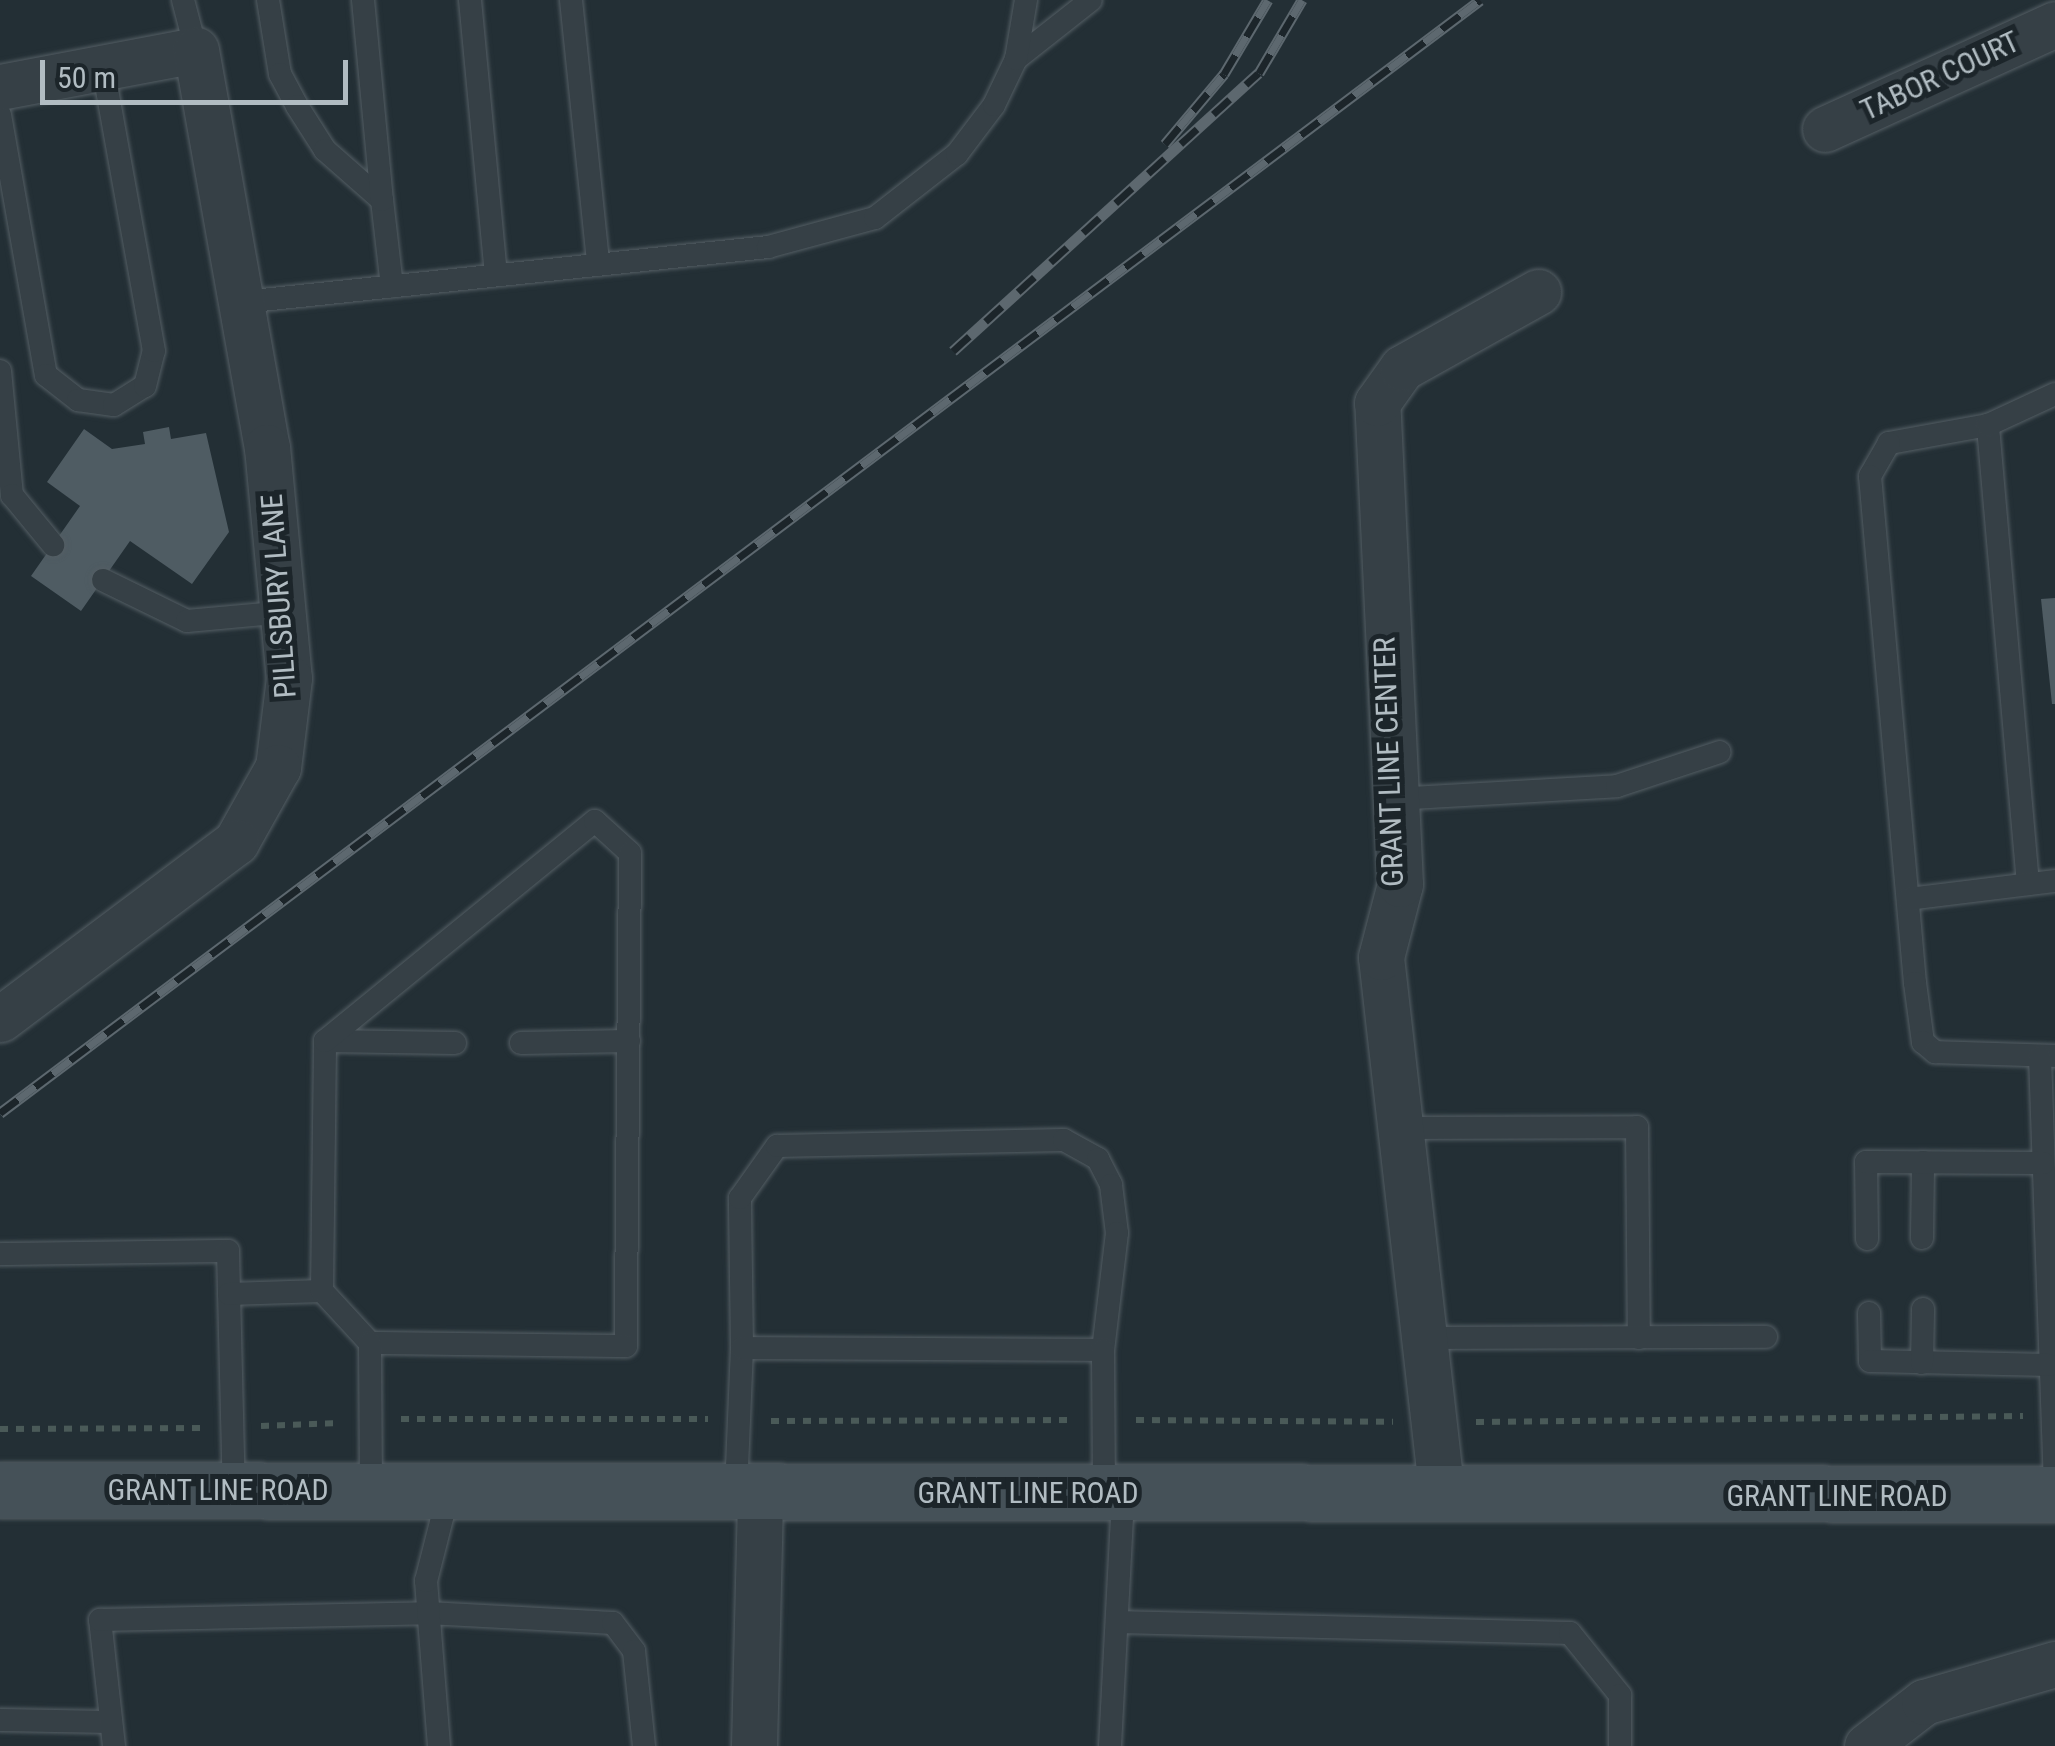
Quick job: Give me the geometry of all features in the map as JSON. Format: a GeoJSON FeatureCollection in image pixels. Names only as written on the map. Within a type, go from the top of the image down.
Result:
{"type":"FeatureCollection","features":[{"type":"Feature","properties":{"kind":"main road","name":"GRANT LINE ROAD"},"geometry":{"type":"LineString","coordinates":[[0,1490],[1442,1496],[2055,1494]]}},
{"type":"Feature","properties":{"kind":"street","name":"TABOR COURT"},"geometry":{"type":"LineString","coordinates":[[1825,129],[2055,24]]}},
{"type":"Feature","properties":{"kind":"street"},"geometry":{"type":"LineString","coordinates":[[0,87],[196,50]]}},
{"type":"Feature","properties":{"kind":"street","name":"PILLSBURY LANE"},"geometry":{"type":"LineString","coordinates":[[0,1019],[236,842],[260,808],[286,723],[285,612],[243,302],[196,50]]}},
{"type":"Feature","properties":{"kind":"street","name":"GRANT LINE CENTER"},"geometry":{"type":"LineString","coordinates":[[1442,1496],[1428,1338],[1381,957],[1400,884],[1376,403],[1402,368],[1538,292]]}},
{"type":"Feature","properties":{"kind":"street"},"geometry":{"type":"LineString","coordinates":[[748,1493],[754,1746]]}},
{"type":"Feature","properties":{"kind":"street"},"geometry":{"type":"LineString","coordinates":[[1867,1746],[1924,1702],[2055,1664]]}},
{"type":"Feature","properties":{"kind":"lane"},"geometry":{"type":"LineString","coordinates":[[182,0],[196,50]]}},
{"type":"Feature","properties":{"kind":"lane"},"geometry":{"type":"LineString","coordinates":[[191,0],[196,50]]}},
{"type":"Feature","properties":{"kind":"lane"},"geometry":{"type":"LineString","coordinates":[[268,0],[280,74],[303,117],[325,150],[382,200]]}},
{"type":"Feature","properties":{"kind":"lane"},"geometry":{"type":"LineString","coordinates":[[363,0],[392,286]]}},
{"type":"Feature","properties":{"kind":"lane"},"geometry":{"type":"LineString","coordinates":[[470,0],[496,273]]}},
{"type":"Feature","properties":{"kind":"lane"},"geometry":{"type":"LineString","coordinates":[[571,0],[598,263]]}},
{"type":"Feature","properties":{"kind":"lane"},"geometry":{"type":"LineString","coordinates":[[1016,59],[1026,0]]}},
{"type":"Feature","properties":{"kind":"lane"},"geometry":{"type":"LineString","coordinates":[[243,302],[768,247],[875,218],[957,154],[1016,59],[1092,0]]}},
{"type":"Feature","properties":{"kind":"lane"},"geometry":{"type":"LineString","coordinates":[[0,115],[46,375],[78,400],[114,405],[145,386],[154,351],[102,68]]}},
{"type":"Feature","properties":{"kind":"lane"},"geometry":{"type":"LineString","coordinates":[[0,371],[12,495],[54,545]]}},
{"type":"Feature","properties":{"kind":"lane"},"geometry":{"type":"LineString","coordinates":[[2055,394],[1988,425],[1889,444],[1870,476],[1923,1042],[1948,1055],[2047,1056],[2044,1162],[2055,1494]]}},
{"type":"Feature","properties":{"kind":"lane"},"geometry":{"type":"LineString","coordinates":[[1988,425],[2028,884]]}},
{"type":"Feature","properties":{"kind":"lane"},"geometry":{"type":"LineString","coordinates":[[103,580],[187,621],[285,612]]}},
{"type":"Feature","properties":{"kind":"lane"},"geometry":{"type":"LineString","coordinates":[[1394,799],[1617,786],[1720,752]]}},
{"type":"Feature","properties":{"kind":"lane"},"geometry":{"type":"LineString","coordinates":[[370,1344],[626,1346],[630,852],[595,821],[326,1042],[322,1291],[370,1344],[371,1491]]}},
{"type":"Feature","properties":{"kind":"lane"},"geometry":{"type":"LineString","coordinates":[[1908,899],[2055,881]]}},
{"type":"Feature","properties":{"kind":"lane"},"geometry":{"type":"LineString","coordinates":[[520,1043],[628,1041]]}},
{"type":"Feature","properties":{"kind":"lane"},"geometry":{"type":"LineString","coordinates":[[326,1042],[455,1044]]}},
{"type":"Feature","properties":{"kind":"lane"},"geometry":{"type":"LineString","coordinates":[[1404,1128],[1636,1127],[1639,1338]]}},
{"type":"Feature","properties":{"kind":"lane"},"geometry":{"type":"LineString","coordinates":[[748,1493],[735,1421],[742,1348],[740,1198],[778,1146],[1064,1140],[1098,1159],[1111,1184],[1117,1233],[1104,1350],[1104,1420],[1114,1493],[1117,1622],[1110,1746]]}},
{"type":"Feature","properties":{"kind":"lane"},"geometry":{"type":"LineString","coordinates":[[1868,1238],[1866,1162],[2044,1162]]}},
{"type":"Feature","properties":{"kind":"lane"},"geometry":{"type":"LineString","coordinates":[[1922,1238],[1923,1162]]}},
{"type":"Feature","properties":{"kind":"lane"},"geometry":{"type":"LineString","coordinates":[[0,1254],[228,1251],[234,1490]]}},
{"type":"Feature","properties":{"kind":"lane"},"geometry":{"type":"LineString","coordinates":[[229,1294],[322,1291]]}},
{"type":"Feature","properties":{"kind":"lane"},"geometry":{"type":"LineString","coordinates":[[1922,1362],[1923,1309]]}},
{"type":"Feature","properties":{"kind":"lane"},"geometry":{"type":"LineString","coordinates":[[1869,1313],[1870,1361],[2050,1365]]}},
{"type":"Feature","properties":{"kind":"lane"},"geometry":{"type":"LineString","coordinates":[[1428,1338],[1766,1337]]}},
{"type":"Feature","properties":{"kind":"lane"},"geometry":{"type":"LineString","coordinates":[[742,1348],[1104,1350]]}},
{"type":"Feature","properties":{"kind":"lane"},"geometry":{"type":"LineString","coordinates":[[438,1746],[426,1581],[448,1492]]}},
{"type":"Feature","properties":{"kind":"lane"},"geometry":{"type":"LineString","coordinates":[[0,1720],[112,1734],[100,1620],[428,1613],[613,1623],[634,1651],[644,1746]]}},
{"type":"Feature","properties":{"kind":"lane"},"geometry":{"type":"LineString","coordinates":[[1117,1622],[1570,1633],[1620,1695],[1620,1746]]}},
{"type":"Feature","properties":{"kind":"path"},"geometry":{"type":"LineString","coordinates":[[0,1429],[233,1428],[370,1421],[1436,1422],[2050,1415]]}},
{"type":"Feature","properties":{"kind":"building"},"geometry":{"type":"Polygon","coordinates":[[[169,427],[171,439],[206,433],[229,532],[192,584],[130,541],[81,611],[31,576],[80,506],[47,482],[84,429],[112,449],[145,444],[143,432],[169,427]]]}},
{"type":"Feature","properties":{"kind":"building"},"geometry":{"type":"Polygon","coordinates":[[[2055,598],[2055,704],[2052,704],[2041,599],[2055,598]]]}},
{"type":"Feature","properties":{"kind":"railway"},"geometry":{"type":"LineString","coordinates":[[1165,144],[1224,74],[1268,0]]}},
{"type":"Feature","properties":{"kind":"railway"},"geometry":{"type":"LineString","coordinates":[[953,351],[1259,73],[1302,0]]}},
{"type":"Feature","properties":{"kind":"railway"},"geometry":{"type":"LineString","coordinates":[[0,1113],[1480,0]]}}]}
